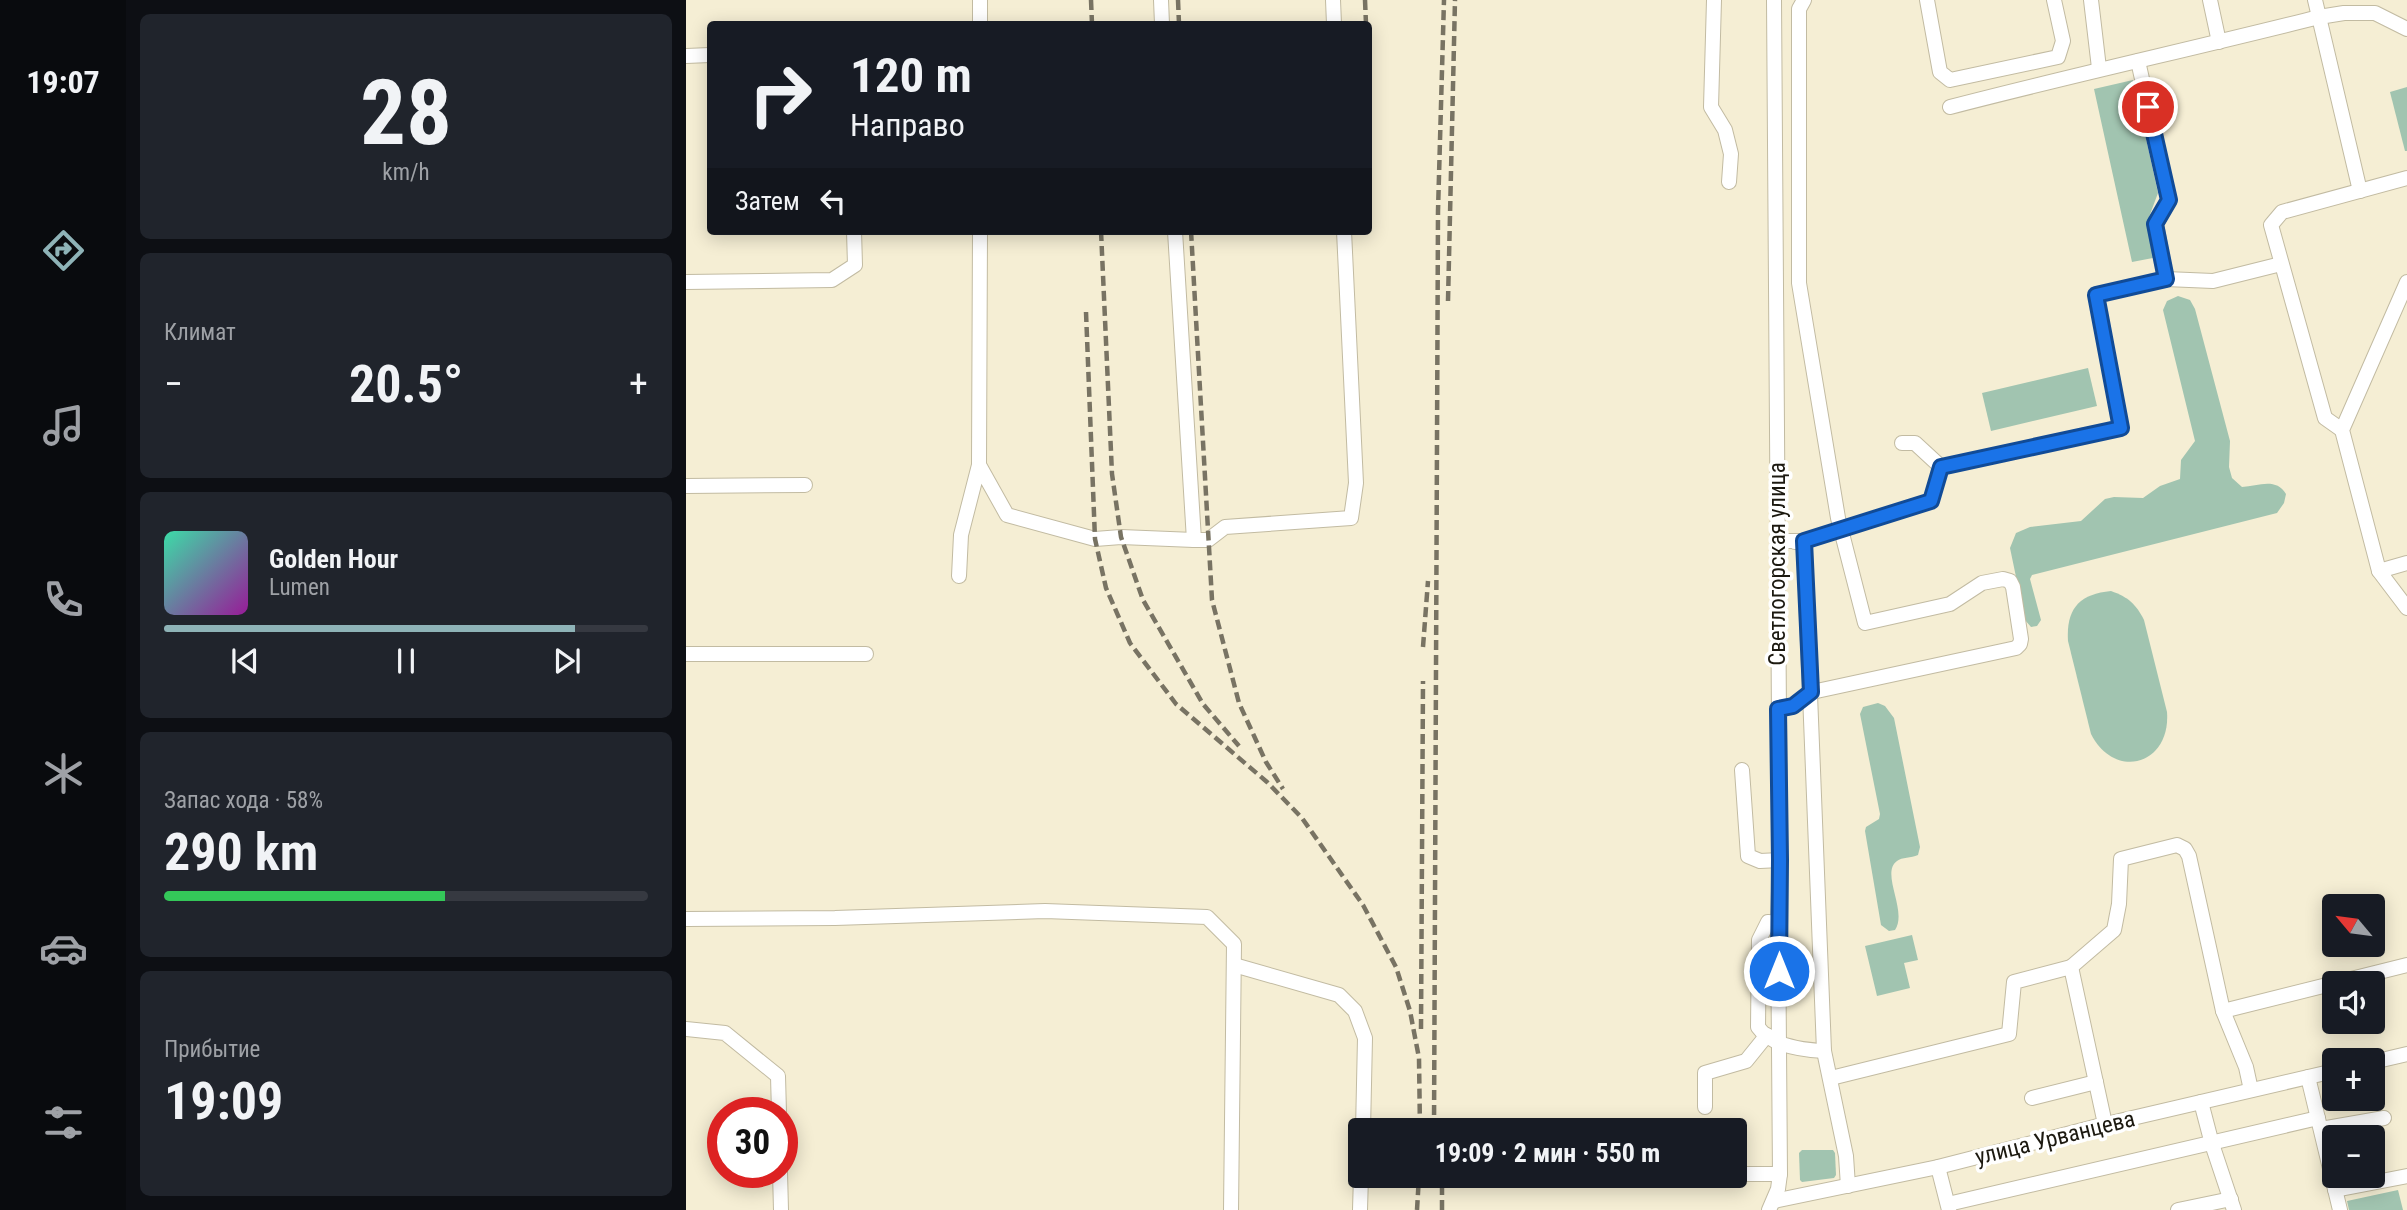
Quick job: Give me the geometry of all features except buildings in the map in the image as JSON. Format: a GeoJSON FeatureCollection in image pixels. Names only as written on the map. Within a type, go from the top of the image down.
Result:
{"type":"FeatureCollection","features":[{"type":"Feature","properties":{"kind":"street"},"geometry":{"type":"LineString","coordinates":[[980,0],[980,21]]}},
{"type":"Feature","properties":{"kind":"street"},"geometry":{"type":"LineString","coordinates":[[1161,0],[1163,21]]}},
{"type":"Feature","properties":{"kind":"street"},"geometry":{"type":"LineString","coordinates":[[1333,0],[1334,21]]}},
{"type":"Feature","properties":{"kind":"street"},"geometry":{"type":"LineString","coordinates":[[1714,0],[1711,107],[1725,130],[1731,154],[1729,182]]}},
{"type":"Feature","properties":{"kind":"street","name":"Светлогорская улица"},"geometry":{"type":"LineString","coordinates":[[1771,1205],[1780,1174],[1773,1039],[1780,860],[1774,0]]}},
{"type":"Feature","properties":{"kind":"street"},"geometry":{"type":"LineString","coordinates":[[1778,709],[1793,706],[1811,692],[2016,648],[2021,639],[2013,587],[2010,581],[2003,579],[1982,583],[1950,604],[1864,623],[1841,530],[1799,283],[1799,9],[1804,0]]}},
{"type":"Feature","properties":{"kind":"street"},"geometry":{"type":"LineString","coordinates":[[1927,0],[1940,72],[1950,80],[2058,57],[2063,41],[2054,0]]}},
{"type":"Feature","properties":{"kind":"street"},"geometry":{"type":"LineString","coordinates":[[2091,0],[2099,68]]}},
{"type":"Feature","properties":{"kind":"street"},"geometry":{"type":"LineString","coordinates":[[2210,0],[2219,42]]}},
{"type":"Feature","properties":{"kind":"street"},"geometry":{"type":"LineString","coordinates":[[2315,0],[2360,191]]}},
{"type":"Feature","properties":{"kind":"street"},"geometry":{"type":"LineString","coordinates":[[1950,107],[2099,68],[2319,17],[2344,13],[2375,13],[2407,29]]}},
{"type":"Feature","properties":{"kind":"street"},"geometry":{"type":"LineString","coordinates":[[686,57],[707,55]]}},
{"type":"Feature","properties":{"kind":"street"},"geometry":{"type":"LineString","coordinates":[[2138,61],[2169,200],[2155,224],[2166,279]]}},
{"type":"Feature","properties":{"kind":"street"},"geometry":{"type":"LineString","coordinates":[[2342,430],[2325,418],[2271,225],[2282,212],[2407,178]]}},
{"type":"Feature","properties":{"kind":"street"},"geometry":{"type":"LineString","coordinates":[[686,282],[832,280],[855,265],[854,235]]}},
{"type":"Feature","properties":{"kind":"street"},"geometry":{"type":"LineString","coordinates":[[959,576],[961,535],[979,466],[980,235]]}},
{"type":"Feature","properties":{"kind":"street"},"geometry":{"type":"LineString","coordinates":[[1175,235],[1194,540]]}},
{"type":"Feature","properties":{"kind":"street"},"geometry":{"type":"LineString","coordinates":[[979,466],[1007,515],[1095,539],[1121,537],[1208,540],[1225,527],[1351,518],[1356,483],[1344,235]]}},
{"type":"Feature","properties":{"kind":"street"},"geometry":{"type":"LineString","coordinates":[[1941,467],[2121,428],[2096,295],[2166,279],[2213,281],[2281,264]]}},
{"type":"Feature","properties":{"kind":"street"},"geometry":{"type":"LineString","coordinates":[[2407,282],[2342,430],[2379,570],[2407,608]]}},
{"type":"Feature","properties":{"kind":"street"},"geometry":{"type":"LineString","coordinates":[[1777,283],[1799,283]]}},
{"type":"Feature","properties":{"kind":"street"},"geometry":{"type":"LineString","coordinates":[[1902,443],[1915,443],[1941,467]]}},
{"type":"Feature","properties":{"kind":"street"},"geometry":{"type":"LineString","coordinates":[[1777,541],[1804,541],[1931,501],[1941,467]]}},
{"type":"Feature","properties":{"kind":"street"},"geometry":{"type":"LineString","coordinates":[[686,486],[805,485]]}},
{"type":"Feature","properties":{"kind":"street"},"geometry":{"type":"LineString","coordinates":[[1804,541],[1824,1051],[1846,1156],[1848,1185]]}},
{"type":"Feature","properties":{"kind":"street"},"geometry":{"type":"LineString","coordinates":[[2379,570],[2407,563]]}},
{"type":"Feature","properties":{"kind":"street"},"geometry":{"type":"LineString","coordinates":[[686,654],[866,653]]}},
{"type":"Feature","properties":{"kind":"street"},"geometry":{"type":"LineString","coordinates":[[1742,770],[1748,856],[1760,861],[1780,860]]}},
{"type":"Feature","properties":{"kind":"street"},"geometry":{"type":"LineString","coordinates":[[1831,1078],[2009,1034],[2014,982],[2071,967],[2114,930],[2119,904],[2121,859],[2177,845],[2185,849],[2189,856],[2223,1011],[2246,1067],[2251,1090]]}},
{"type":"Feature","properties":{"kind":"street"},"geometry":{"type":"LineString","coordinates":[[686,919],[835,918],[1045,911],[1207,917],[1234,944],[1231,1210]]}},
{"type":"Feature","properties":{"kind":"street"},"geometry":{"type":"LineString","coordinates":[[1778,923],[1768,922],[1759,940],[1758,1027],[1762,1033],[1773,1039],[1805,1050],[1824,1051]]}},
{"type":"Feature","properties":{"kind":"street"},"geometry":{"type":"LineString","coordinates":[[1234,965],[1339,995],[1354,1011],[1365,1038],[1363,1118]]}},
{"type":"Feature","properties":{"kind":"street"},"geometry":{"type":"LineString","coordinates":[[2223,1011],[2407,965]]}},
{"type":"Feature","properties":{"kind":"street"},"geometry":{"type":"LineString","coordinates":[[2071,967],[2105,1124]]}},
{"type":"Feature","properties":{"kind":"street"},"geometry":{"type":"LineString","coordinates":[[686,1029],[725,1033],[778,1076],[779,1097]]}},
{"type":"Feature","properties":{"kind":"street"},"geometry":{"type":"LineString","coordinates":[[1705,1107],[1705,1073],[1746,1061],[1773,1039]]}},
{"type":"Feature","properties":{"kind":"street"},"geometry":{"type":"LineString","coordinates":[[2385,1059],[2407,1054]]}},
{"type":"Feature","properties":{"kind":"street","name":"улица Урванцева"},"geometry":{"type":"LineString","coordinates":[[1771,1205],[2322,1074]]}},
{"type":"Feature","properties":{"kind":"street"},"geometry":{"type":"LineString","coordinates":[[2308,1077],[2340,1210]]}},
{"type":"Feature","properties":{"kind":"street"},"geometry":{"type":"LineString","coordinates":[[2032,1098],[2096,1082]]}},
{"type":"Feature","properties":{"kind":"street"},"geometry":{"type":"LineString","coordinates":[[2178,1210],[2232,1204],[2211,1144],[2201,1102]]}},
{"type":"Feature","properties":{"kind":"street"},"geometry":{"type":"LineString","coordinates":[[1938,1167],[1949,1207],[2211,1144],[2319,1124],[2384,1118]]}},
{"type":"Feature","properties":{"kind":"street"},"geometry":{"type":"LineString","coordinates":[[1747,1174],[1780,1174]]}},
{"type":"Feature","properties":{"kind":"street"},"geometry":{"type":"LineString","coordinates":[[2335,1190],[2407,1176]]}},
{"type":"Feature","properties":{"kind":"street"},"geometry":{"type":"LineString","coordinates":[[780,1188],[781,1210]]}},
{"type":"Feature","properties":{"kind":"street"},"geometry":{"type":"LineString","coordinates":[[1360,1210],[1361,1188]]}},
{"type":"Feature","properties":{"kind":"green space"},"geometry":{"type":"Polygon","coordinates":[[[2133,80],[2158,193],[2149,217],[2158,257],[2132,262],[2094,89],[2133,80]]]}},
{"type":"Feature","properties":{"kind":"green space"},"geometry":{"type":"Polygon","coordinates":[[[2407,87],[2407,151],[2405,151],[2390,92],[2407,87]]]}},
{"type":"Feature","properties":{"kind":"green space"},"geometry":{"type":"Polygon","coordinates":[[[2178,296],[2190,300],[2195,309],[2230,441],[2229,467],[2232,478],[2242,487],[2266,484],[2277,486],[2286,494],[2284,503],[2277,513],[2032,575],[2030,579],[2041,620],[2037,626],[2031,627],[2025,620],[2010,548],[2016,533],[2030,527],[2081,521],[2105,499],[2143,498],[2160,486],[2180,479],[2181,460],[2195,441],[2163,310],[2167,301],[2178,296]]]}},
{"type":"Feature","properties":{"kind":"green space"},"geometry":{"type":"Polygon","coordinates":[[[2088,368],[2097,406],[1991,431],[1982,393],[2088,368]]]}},
{"type":"Feature","properties":{"kind":"green space"},"geometry":{"type":"Polygon","coordinates":[[[2111,591],[2131,602],[2144,620],[2167,712],[2166,730],[2160,744],[2151,755],[2140,761],[2127,762],[2114,758],[2101,749],[2091,734],[2068,641],[2069,620],[2077,605],[2090,596],[2111,591]]]}},
{"type":"Feature","properties":{"kind":"green space"},"geometry":{"type":"Polygon","coordinates":[[[1878,703],[1885,706],[1894,718],[1920,847],[1918,855],[1899,860],[1893,867],[1891,874],[1898,922],[1895,930],[1889,931],[1881,925],[1865,831],[1866,827],[1879,819],[1880,814],[1860,714],[1863,707],[1878,703]]]}},
{"type":"Feature","properties":{"kind":"green space"},"geometry":{"type":"Polygon","coordinates":[[[1912,935],[1918,960],[1904,963],[1910,988],[1877,996],[1865,946],[1912,935]]]}},
{"type":"Feature","properties":{"kind":"green space"},"geometry":{"type":"Polygon","coordinates":[[[1802,1150],[1833,1150],[1836,1175],[1834,1178],[1802,1182],[1799,1153],[1802,1150]]]}},
{"type":"Feature","properties":{"kind":"green space"},"geometry":{"type":"Polygon","coordinates":[[[2398,1190],[2403,1210],[2349,1210],[2347,1201],[2398,1190]]]}},
{"type":"Feature","properties":{"kind":"railway"},"geometry":{"type":"LineString","coordinates":[[1091,0],[1092,21]]}},
{"type":"Feature","properties":{"kind":"railway"},"geometry":{"type":"LineString","coordinates":[[1178,0],[1179,21]]}},
{"type":"Feature","properties":{"kind":"railway"},"geometry":{"type":"LineString","coordinates":[[1365,0],[1366,21]]}},
{"type":"Feature","properties":{"kind":"railway"},"geometry":{"type":"LineString","coordinates":[[1434,1118],[1438,211],[1444,0]]}},
{"type":"Feature","properties":{"kind":"railway"},"geometry":{"type":"LineString","coordinates":[[1448,301],[1455,0]]}},
{"type":"Feature","properties":{"kind":"railway"},"geometry":{"type":"LineString","coordinates":[[1101,235],[1112,474],[1121,537],[1143,600],[1203,704],[1239,746]]}},
{"type":"Feature","properties":{"kind":"railway"},"geometry":{"type":"LineString","coordinates":[[1191,235],[1212,600],[1239,703],[1266,762],[1283,789]]}},
{"type":"Feature","properties":{"kind":"railway"},"geometry":{"type":"LineString","coordinates":[[1086,312],[1095,539],[1106,588],[1130,643],[1176,704],[1267,782],[1302,818],[1363,905],[1396,967],[1410,1011],[1419,1058],[1420,1118]]}},
{"type":"Feature","properties":{"kind":"railway"},"geometry":{"type":"LineString","coordinates":[[1423,647],[1428,581]]}},
{"type":"Feature","properties":{"kind":"railway"},"geometry":{"type":"LineString","coordinates":[[1421,1029],[1423,681]]}},
{"type":"Feature","properties":{"kind":"railway"},"geometry":{"type":"LineString","coordinates":[[1417,1210],[1418,1188]]}},
{"type":"Feature","properties":{"kind":"railway"},"geometry":{"type":"LineString","coordinates":[[1442,1188],[1442,1210]]}},
{"type":"Feature","properties":{"kind":"route"},"geometry":{"type":"LineString","coordinates":[[1779,971],[1778,709],[1793,706],[1811,692],[1804,541],[1931,501],[1941,467],[2121,428],[2096,295],[2166,279],[2155,224],[2169,200],[2148,107]]}}]}
